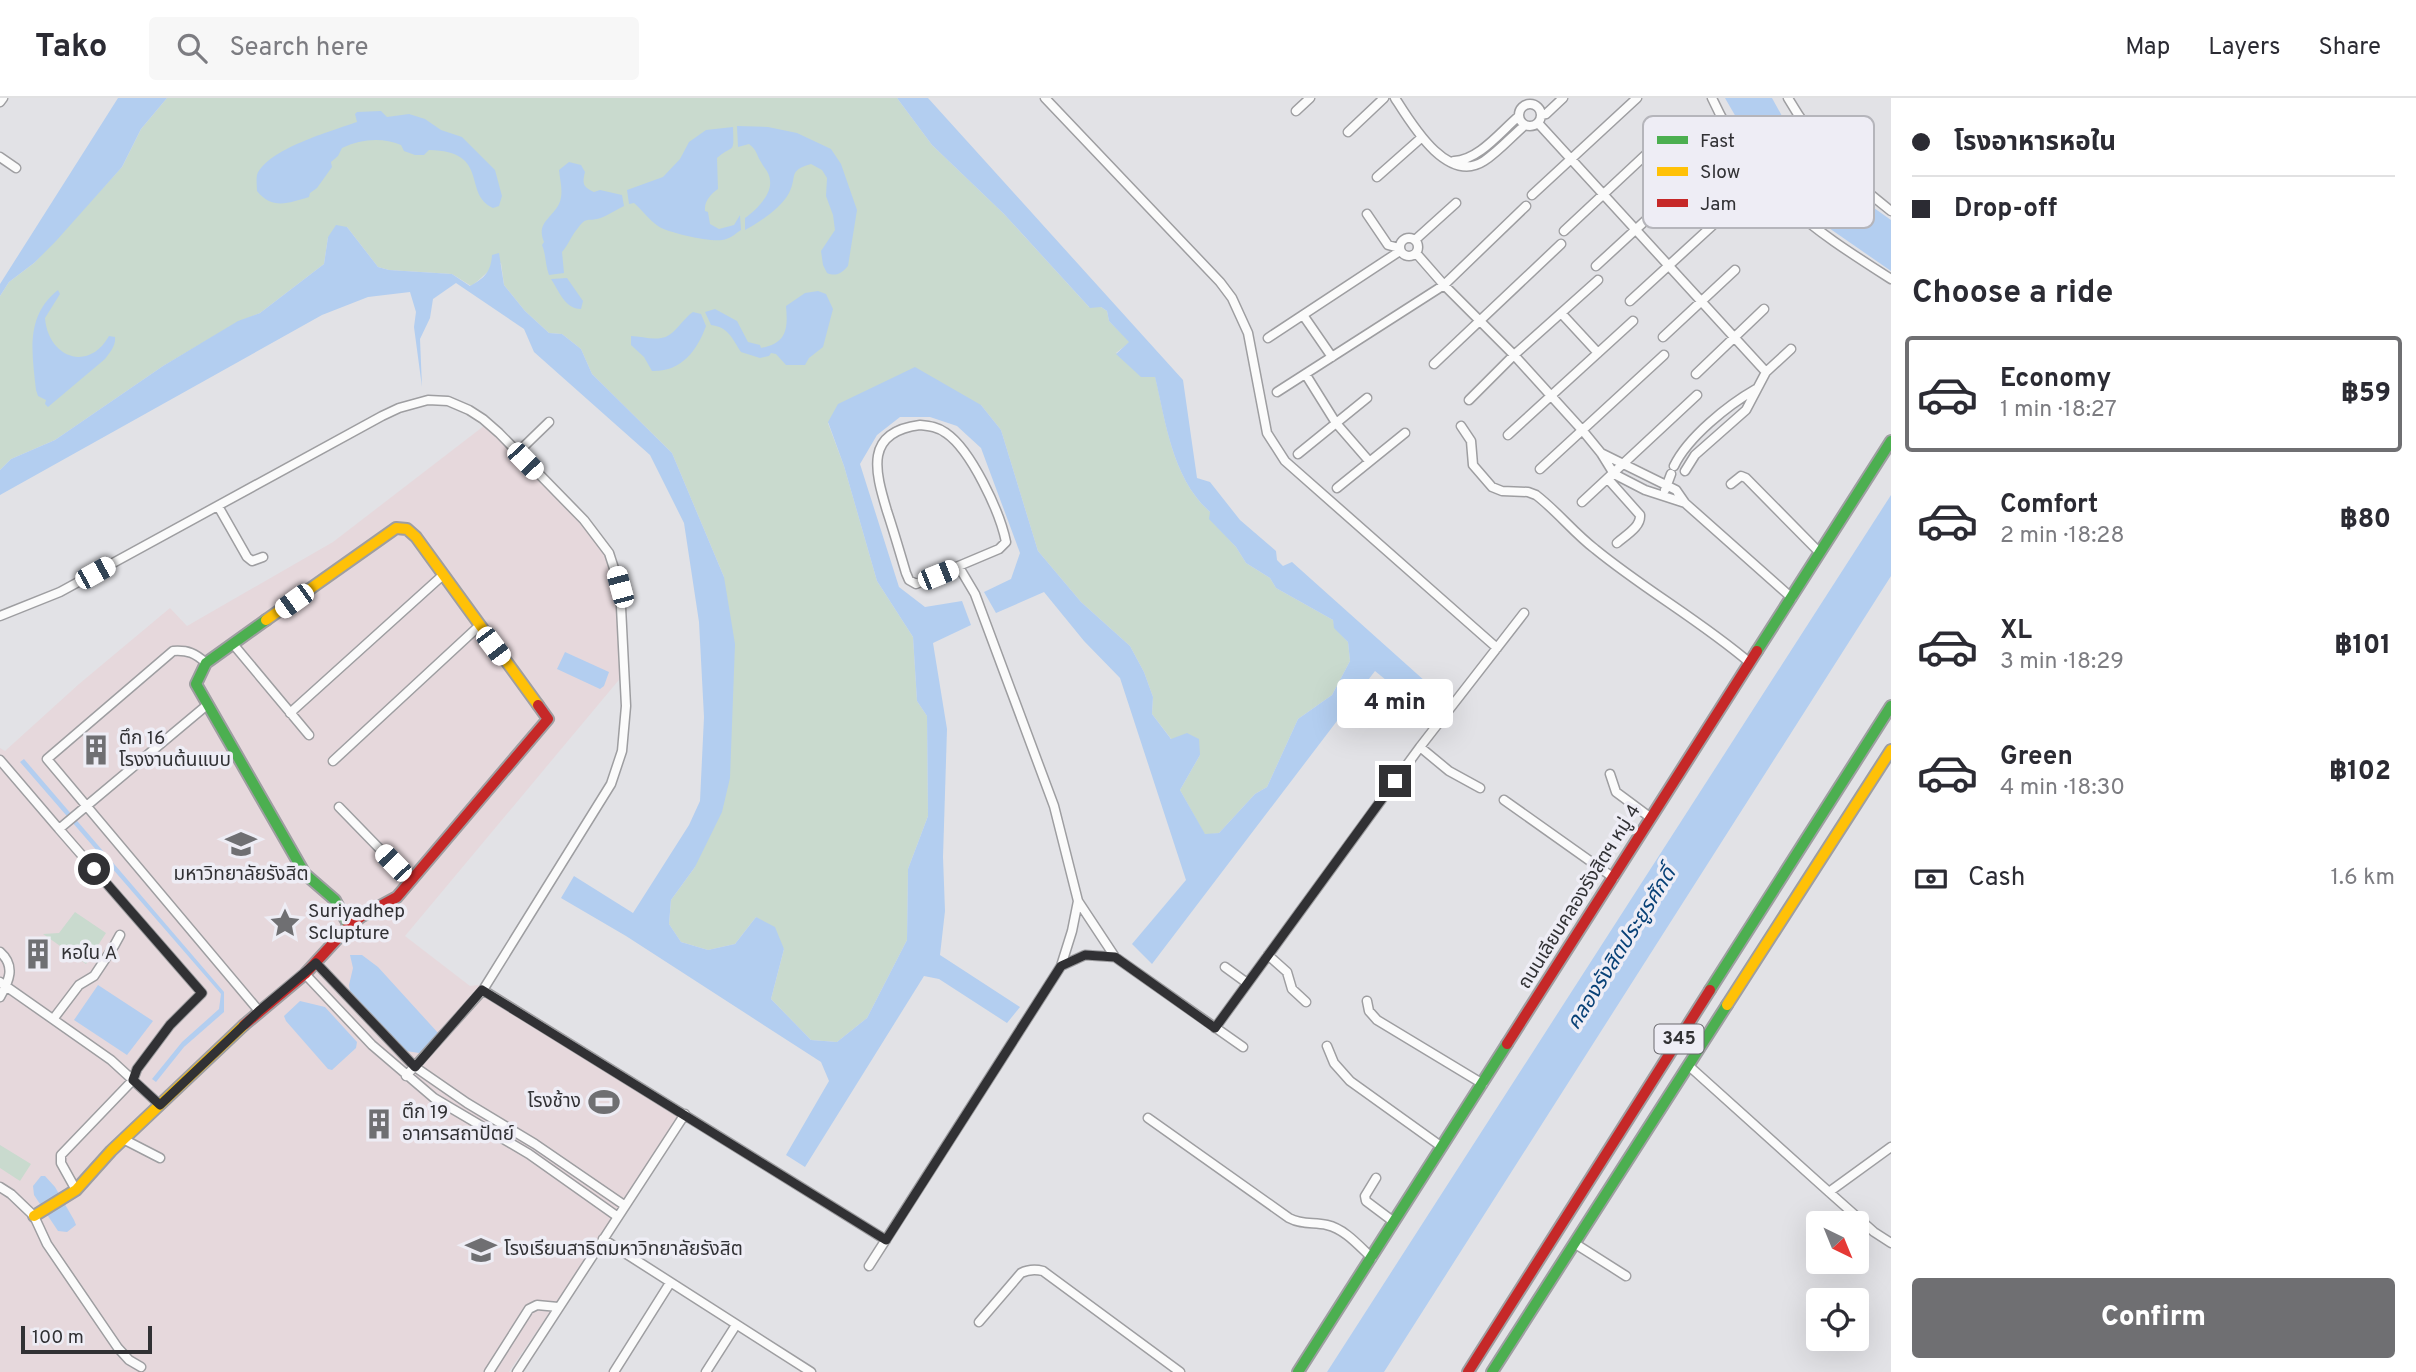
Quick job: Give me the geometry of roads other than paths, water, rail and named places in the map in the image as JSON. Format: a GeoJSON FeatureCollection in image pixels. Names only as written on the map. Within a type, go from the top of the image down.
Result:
{"type":"FeatureCollection","features":[{"type":"Feature","properties":{"kind":"street"},"geometry":{"type":"LineString","coordinates":[[1045,98],[1220,282],[1232,298],[1248,333],[1267,433],[1285,461],[1497,648]]}},
{"type":"Feature","properties":{"kind":"street"},"geometry":{"type":"LineString","coordinates":[[1296,111],[1310,98]]}},
{"type":"Feature","properties":{"kind":"street"},"geometry":{"type":"LineString","coordinates":[[1348,132],[1384,98]]}},
{"type":"Feature","properties":{"kind":"street"},"geometry":{"type":"LineString","coordinates":[[1395,98],[1421,138],[1441,156],[1458,165],[1471,167],[1483,162],[1525,125]]}},
{"type":"Feature","properties":{"kind":"street"},"geometry":{"type":"LineString","coordinates":[[1519,116],[1525,125],[1532,126],[1563,98]]}},
{"type":"Feature","properties":{"kind":"street"},"geometry":{"type":"LineString","coordinates":[[1532,195],[1637,98]]}},
{"type":"Feature","properties":{"kind":"street"},"geometry":{"type":"LineString","coordinates":[[1712,98],[1722,116]]}},
{"type":"Feature","properties":{"kind":"street"},"geometry":{"type":"LineString","coordinates":[[1788,98],[1799,116]]}},
{"type":"Feature","properties":{"kind":"street"},"geometry":{"type":"LineString","coordinates":[[1451,161],[1474,155],[1519,116],[1523,106],[1530,103],[1540,108],[1540,119],[1572,159],[1766,372]]}},
{"type":"Feature","properties":{"kind":"street"},"geometry":{"type":"LineString","coordinates":[[1377,177],[1421,138]]}},
{"type":"Feature","properties":{"kind":"street"},"geometry":{"type":"LineString","coordinates":[[0,157],[16,168]]}},
{"type":"Feature","properties":{"kind":"street"},"geometry":{"type":"LineString","coordinates":[[1564,231],[1643,157]]}},
{"type":"Feature","properties":{"kind":"street"},"geometry":{"type":"LineString","coordinates":[[1874,196],[1891,211]]}},
{"type":"Feature","properties":{"kind":"street"},"geometry":{"type":"LineString","coordinates":[[1415,240],[1456,203]]}},
{"type":"Feature","properties":{"kind":"street"},"geometry":{"type":"LineString","coordinates":[[1277,392],[1444,285],[1526,206]]}},
{"type":"Feature","properties":{"kind":"street"},"geometry":{"type":"LineString","coordinates":[[1268,338],[1400,250],[1403,239],[1415,240],[1418,246],[1416,253],[1408,257],[1400,250],[1388,245],[1367,214]]}},
{"type":"Feature","properties":{"kind":"street"},"geometry":{"type":"LineString","coordinates":[[1597,266],[1643,223]]}},
{"type":"Feature","properties":{"kind":"street"},"geometry":{"type":"LineString","coordinates":[[1630,301],[1710,228]]}},
{"type":"Feature","properties":{"kind":"street"},"geometry":{"type":"LineString","coordinates":[[1814,228],[1891,279]]}},
{"type":"Feature","properties":{"kind":"street"},"geometry":{"type":"LineString","coordinates":[[1434,363],[1561,244]]}},
{"type":"Feature","properties":{"kind":"street"},"geometry":{"type":"LineString","coordinates":[[1416,253],[1514,355],[1601,453],[1611,476],[1641,519],[1617,543]]}},
{"type":"Feature","properties":{"kind":"street"},"geometry":{"type":"LineString","coordinates":[[1663,337],[1735,270]]}},
{"type":"Feature","properties":{"kind":"street"},"geometry":{"type":"LineString","coordinates":[[1469,400],[1514,355],[1598,280]]}},
{"type":"Feature","properties":{"kind":"street"},"geometry":{"type":"LineString","coordinates":[[1696,374],[1764,309]]}},
{"type":"Feature","properties":{"kind":"street"},"geometry":{"type":"LineString","coordinates":[[1561,313],[1598,353]]}},
{"type":"Feature","properties":{"kind":"street"},"geometry":{"type":"LineString","coordinates":[[1303,315],[1332,358]]}},
{"type":"Feature","properties":{"kind":"street"},"geometry":{"type":"LineString","coordinates":[[1507,435],[1633,321]]}},
{"type":"Feature","properties":{"kind":"street"},"geometry":{"type":"LineString","coordinates":[[1672,500],[1695,456],[1746,410],[1766,372],[1791,349]]}},
{"type":"Feature","properties":{"kind":"street"},"geometry":{"type":"LineString","coordinates":[[1540,469],[1664,355]]}},
{"type":"Feature","properties":{"kind":"street"},"geometry":{"type":"LineString","coordinates":[[1306,375],[1336,423],[1369,461]]}},
{"type":"Feature","properties":{"kind":"street"},"geometry":{"type":"LineString","coordinates":[[1663,496],[1672,470],[1686,447],[1727,408],[1755,390]]}},
{"type":"Feature","properties":{"kind":"street"},"geometry":{"type":"LineString","coordinates":[[1582,502],[1697,396]]}},
{"type":"Feature","properties":{"kind":"street"},"geometry":{"type":"LineString","coordinates":[[1298,454],[1367,398]]}},
{"type":"Feature","properties":{"kind":"street"},"geometry":{"type":"LineString","coordinates":[[0,616],[60,592],[382,416],[428,400],[448,401],[483,419],[590,527],[609,553],[620,587],[625,726],[622,751],[611,784],[482,990],[406,1076]]}},
{"type":"Feature","properties":{"kind":"street"},"geometry":{"type":"LineString","coordinates":[[517,453],[549,422]]}},
{"type":"Feature","properties":{"kind":"street"},"geometry":{"type":"LineString","coordinates":[[932,426],[949,434],[985,486],[1005,536],[1003,548],[959,567],[916,584],[909,580],[876,469],[880,449],[904,427],[932,426]]}},
{"type":"Feature","properties":{"kind":"street"},"geometry":{"type":"LineString","coordinates":[[1461,426],[1471,441],[1473,465],[1492,487],[1502,491],[1536,495],[1593,548],[1681,613],[1715,633],[1750,663]]}},
{"type":"Feature","properties":{"kind":"street"},"geometry":{"type":"LineString","coordinates":[[1337,488],[1405,433]]}},
{"type":"Feature","properties":{"kind":"street","name":"ถนนเลียบคลองรังสิตฯ หมู่ 4"},"geometry":{"type":"LineString","coordinates":[[1298,1372],[1891,441]]}},
{"type":"Feature","properties":{"kind":"street"},"geometry":{"type":"LineString","coordinates":[[1601,453],[1676,490],[1685,503],[1791,598]]}},
{"type":"Feature","properties":{"kind":"street"},"geometry":{"type":"LineString","coordinates":[[1611,476],[1685,503]]}},
{"type":"Feature","properties":{"kind":"street"},"geometry":{"type":"LineString","coordinates":[[1731,484],[1741,476],[1746,478],[1820,553]]}},
{"type":"Feature","properties":{"kind":"street"},"geometry":{"type":"LineString","coordinates":[[218,506],[247,557],[253,561],[263,557]]}},
{"type":"Feature","properties":{"kind":"street"},"geometry":{"type":"LineString","coordinates":[[38,1214],[73,1192],[111,1150],[259,1011],[316,963],[349,926],[397,897],[548,719],[411,532],[402,527],[396,528],[206,663],[198,674],[196,684],[305,874],[335,900],[349,926]]}},
{"type":"Feature","properties":{"kind":"street"},"geometry":{"type":"LineString","coordinates":[[959,567],[975,594],[1054,806],[1078,901],[1115,957],[1243,1047]]}},
{"type":"Feature","properties":{"kind":"street"},"geometry":{"type":"LineString","coordinates":[[290,713],[443,575]]}},
{"type":"Feature","properties":{"kind":"street"},"geometry":{"type":"LineString","coordinates":[[1215,1028],[1420,747],[1524,613]]}},
{"type":"Feature","properties":{"kind":"street"},"geometry":{"type":"LineString","coordinates":[[334,761],[479,626]]}},
{"type":"Feature","properties":{"kind":"street"},"geometry":{"type":"LineString","coordinates":[[233,645],[309,734]]}},
{"type":"Feature","properties":{"kind":"street"},"geometry":{"type":"LineString","coordinates":[[206,663],[185,650],[173,651],[47,759],[259,1011]]}},
{"type":"Feature","properties":{"kind":"street"},"geometry":{"type":"LineString","coordinates":[[61,827],[207,705]]}},
{"type":"Feature","properties":{"kind":"street","name":"345"},"geometry":{"type":"LineString","coordinates":[[1468,1372],[1891,706]]}},
{"type":"Feature","properties":{"kind":"street"},"geometry":{"type":"LineString","coordinates":[[1420,747],[1449,771],[1480,788]]}},
{"type":"Feature","properties":{"kind":"street","name":"345"},"geometry":{"type":"LineString","coordinates":[[1495,1371],[1574,1243],[1891,750]]}},
{"type":"Feature","properties":{"kind":"street"},"geometry":{"type":"LineString","coordinates":[[0,760],[61,827],[202,993],[170,1025],[137,1069],[133,1080],[61,1155],[61,1163],[73,1192]]}},
{"type":"Feature","properties":{"kind":"street"},"geometry":{"type":"LineString","coordinates":[[1610,774],[1616,792],[1651,818]]}},
{"type":"Feature","properties":{"kind":"street"},"geometry":{"type":"LineString","coordinates":[[1504,800],[1614,878]]}},
{"type":"Feature","properties":{"kind":"street"},"geometry":{"type":"LineString","coordinates":[[339,807],[411,881]]}},
{"type":"Feature","properties":{"kind":"street"},"geometry":{"type":"LineString","coordinates":[[869,1266],[1061,966],[1078,901]]}},
{"type":"Feature","properties":{"kind":"street"},"geometry":{"type":"LineString","coordinates":[[54,1018],[79,985],[94,976],[120,935]]}},
{"type":"Feature","properties":{"kind":"street"},"geometry":{"type":"LineString","coordinates":[[0,952],[9,963],[10,975],[3,984],[0,997]]}},
{"type":"Feature","properties":{"kind":"street"},"geometry":{"type":"LineString","coordinates":[[1061,966],[1085,955],[1115,957]]}},
{"type":"Feature","properties":{"kind":"street"},"geometry":{"type":"LineString","coordinates":[[1268,956],[1287,972],[1292,989],[1306,1002]]}},
{"type":"Feature","properties":{"kind":"street"},"geometry":{"type":"LineString","coordinates":[[316,963],[415,1067],[624,1205]]}},
{"type":"Feature","properties":{"kind":"street"},"geometry":{"type":"LineString","coordinates":[[1225,967],[1248,983]]}},
{"type":"Feature","properties":{"kind":"street"},"geometry":{"type":"LineString","coordinates":[[304,974],[372,1045],[406,1076],[435,1098],[529,1154],[618,1217]]}},
{"type":"Feature","properties":{"kind":"street"},"geometry":{"type":"LineString","coordinates":[[3,984],[111,1060],[160,1105]]}},
{"type":"Feature","properties":{"kind":"street"},"geometry":{"type":"LineString","coordinates":[[482,990],[886,1240]]}},
{"type":"Feature","properties":{"kind":"street"},"geometry":{"type":"LineString","coordinates":[[1367,1001],[1372,1016],[1483,1084]]}},
{"type":"Feature","properties":{"kind":"street"},"geometry":{"type":"LineString","coordinates":[[1327,1046],[1334,1063],[1350,1082],[1442,1147]]}},
{"type":"Feature","properties":{"kind":"street"},"geometry":{"type":"LineString","coordinates":[[1689,1066],[1874,1232],[1891,1243]]}},
{"type":"Feature","properties":{"kind":"street"},"geometry":{"type":"LineString","coordinates":[[517,1372],[685,1114]]}},
{"type":"Feature","properties":{"kind":"street"},"geometry":{"type":"LineString","coordinates":[[1148,1118],[1289,1218],[1300,1224],[1326,1224],[1338,1229],[1372,1258]]}},
{"type":"Feature","properties":{"kind":"street"},"geometry":{"type":"LineString","coordinates":[[123,1139],[160,1158]]}},
{"type":"Feature","properties":{"kind":"street"},"geometry":{"type":"LineString","coordinates":[[1829,1192],[1891,1147]]}},
{"type":"Feature","properties":{"kind":"street"},"geometry":{"type":"LineString","coordinates":[[1376,1178],[1365,1196],[1366,1201],[1394,1223]]}},
{"type":"Feature","properties":{"kind":"street"},"geometry":{"type":"LineString","coordinates":[[0,1187],[38,1214],[47,1244],[118,1348],[129,1360],[141,1367]]}},
{"type":"Feature","properties":{"kind":"street"},"geometry":{"type":"LineString","coordinates":[[603,1239],[800,1369],[811,1372]]}},
{"type":"Feature","properties":{"kind":"street"},"geometry":{"type":"LineString","coordinates":[[1574,1243],[1626,1276]]}},
{"type":"Feature","properties":{"kind":"street"},"geometry":{"type":"LineString","coordinates":[[979,1322],[1021,1273],[1027,1269],[1036,1269],[1043,1271],[1180,1372]]}},
{"type":"Feature","properties":{"kind":"street"},"geometry":{"type":"LineString","coordinates":[[614,1372],[670,1283]]}},
{"type":"Feature","properties":{"kind":"street"},"geometry":{"type":"LineString","coordinates":[[489,1372],[529,1308],[558,1307]]}},
{"type":"Feature","properties":{"kind":"street"},"geometry":{"type":"LineString","coordinates":[[706,1372],[736,1325]]}},
{"type":"Feature","properties":{"kind":"water"},"geometry":{"type":"Polygon","coordinates":[[[118,98],[167,98],[141,129],[122,167],[56,241],[34,263],[9,282],[0,296],[0,284],[118,98]]]}},
{"type":"Feature","properties":{"kind":"water"},"geometry":{"type":"Polygon","coordinates":[[[897,98],[928,98],[1183,380],[1197,478],[1210,482],[1240,520],[1276,551],[1277,560],[1283,566],[1292,562],[1445,699],[1432,718],[1375,671],[1152,964],[1132,944],[1186,880],[1120,678],[1084,641],[1044,592],[996,613],[984,592],[1011,579],[1020,553],[981,448],[957,426],[930,417],[900,417],[877,435],[860,464],[899,587],[925,607],[962,601],[971,625],[933,643],[947,729],[943,857],[945,911],[940,955],[1020,1007],[1007,1023],[939,979],[924,976],[805,1167],[786,1155],[829,1081],[821,1062],[626,936],[561,898],[574,876],[633,913],[689,825],[700,801],[704,717],[699,622],[684,523],[650,455],[534,352],[524,329],[456,283],[433,299],[430,318],[420,339],[422,387],[414,327],[416,312],[410,292],[368,297],[322,315],[0,495],[0,470],[11,459],[55,440],[163,366],[238,321],[260,313],[324,264],[328,237],[336,225],[347,227],[378,267],[452,274],[470,286],[489,270],[492,255],[499,253],[504,285],[525,311],[549,333],[562,334],[581,349],[592,374],[672,453],[724,577],[735,644],[730,778],[722,812],[695,867],[671,900],[669,924],[681,942],[708,950],[735,944],[756,917],[775,927],[784,949],[771,999],[811,1040],[837,1042],[867,1018],[907,940],[908,869],[928,816],[927,716],[917,701],[913,637],[877,581],[844,466],[828,422],[838,404],[915,367],[981,405],[1001,430],[1038,551],[1081,602],[1130,646],[1153,697],[1152,714],[1171,739],[1187,733],[1199,739],[1200,755],[1180,790],[1205,834],[1219,833],[1255,794],[1267,787],[1298,719],[1332,695],[1350,661],[1348,642],[1334,628],[1333,620],[1276,588],[1270,578],[1246,563],[1236,547],[1209,519],[1210,512],[1187,483],[1172,449],[1155,377],[1141,377],[1116,354],[1129,342],[1109,321],[1107,311],[1101,307],[1090,308],[1004,214],[932,145],[897,98]]]}},
{"type":"Feature","properties":{"kind":"water"},"geometry":{"type":"Polygon","coordinates":[[[1725,98],[1772,98],[1782,116],[1735,116],[1725,98]]]}},
{"type":"Feature","properties":{"kind":"water"},"geometry":{"type":"Polygon","coordinates":[[[381,111],[387,117],[409,114],[425,119],[441,130],[462,137],[495,170],[502,196],[499,206],[493,208],[484,202],[473,174],[461,158],[448,152],[429,150],[424,155],[415,155],[404,151],[401,145],[394,142],[379,140],[364,141],[342,148],[331,162],[332,167],[309,197],[288,203],[275,203],[257,191],[257,175],[273,157],[301,142],[357,122],[357,112],[381,111]]]}},
{"type":"Feature","properties":{"kind":"water"},"geometry":{"type":"Polygon","coordinates":[[[737,126],[768,127],[797,133],[831,149],[841,164],[857,210],[848,266],[841,272],[833,275],[827,273],[823,265],[821,251],[835,230],[826,196],[827,178],[822,170],[811,164],[796,172],[789,193],[776,209],[745,230],[745,218],[766,197],[770,181],[754,148],[749,144],[738,147],[737,126]]]}},
{"type":"Feature","properties":{"kind":"water"},"geometry":{"type":"Polygon","coordinates":[[[733,127],[733,146],[717,158],[718,189],[708,198],[705,211],[708,212],[710,224],[719,229],[734,225],[740,215],[741,230],[722,240],[689,236],[658,226],[634,203],[629,204],[627,190],[663,177],[680,159],[689,142],[706,130],[733,127]]]}},
{"type":"Feature","properties":{"kind":"water"},"geometry":{"type":"Polygon","coordinates":[[[569,162],[581,165],[585,172],[584,185],[594,192],[600,190],[622,195],[624,206],[600,218],[583,222],[562,252],[564,273],[549,275],[542,245],[542,230],[559,204],[559,170],[569,162]]]}},
{"type":"Feature","properties":{"kind":"water"},"geometry":{"type":"Polygon","coordinates":[[[1874,208],[1891,220],[1891,271],[1829,228],[1874,228],[1874,208]]]}},
{"type":"Feature","properties":{"kind":"water"},"geometry":{"type":"Polygon","coordinates":[[[567,278],[583,301],[581,309],[567,303],[551,279],[567,278]]]}},
{"type":"Feature","properties":{"kind":"water"},"geometry":{"type":"Polygon","coordinates":[[[58,290],[60,294],[45,318],[53,342],[61,351],[80,357],[91,354],[109,336],[115,337],[115,340],[105,359],[48,407],[46,400],[38,396],[36,390],[33,336],[40,311],[58,290]]]}},
{"type":"Feature","properties":{"kind":"water"},"geometry":{"type":"Polygon","coordinates":[[[818,291],[826,294],[833,309],[823,347],[809,358],[805,365],[786,365],[776,354],[771,353],[760,358],[741,352],[726,331],[711,325],[705,312],[715,309],[737,321],[748,342],[760,345],[761,348],[776,343],[784,334],[787,322],[786,306],[805,293],[818,291]]]}},
{"type":"Feature","properties":{"kind":"water"},"geometry":{"type":"Polygon","coordinates":[[[693,312],[701,314],[706,326],[698,344],[679,364],[652,371],[644,357],[631,345],[631,336],[654,339],[666,337],[693,312]]]}},
{"type":"Feature","properties":{"kind":"water","name":"คลองรังสิตประยูรศักดิ์"},"geometry":{"type":"Polygon","coordinates":[[[1891,495],[1891,576],[1384,1372],[1327,1372],[1891,495]]]}},
{"type":"Feature","properties":{"kind":"water"},"geometry":{"type":"Polygon","coordinates":[[[565,652],[609,672],[604,686],[600,689],[557,669],[565,652]]]}},
{"type":"Feature","properties":{"kind":"water"},"geometry":{"type":"Polygon","coordinates":[[[24,759],[224,992],[224,1012],[184,1047],[156,1082],[152,1079],[182,1042],[219,1009],[221,994],[20,762],[24,759]]]}},
{"type":"Feature","properties":{"kind":"water"},"geometry":{"type":"Polygon","coordinates":[[[350,955],[362,955],[378,967],[439,1034],[419,1053],[406,1051],[350,991],[353,968],[350,955]]]}},
{"type":"Feature","properties":{"kind":"water"},"geometry":{"type":"Polygon","coordinates":[[[98,985],[153,1021],[127,1055],[74,1020],[98,985]]]}},
{"type":"Feature","properties":{"kind":"water"},"geometry":{"type":"Polygon","coordinates":[[[300,1001],[325,1007],[357,1042],[356,1048],[332,1070],[328,1069],[286,1021],[284,1016],[300,1001]]]}},
{"type":"Feature","properties":{"kind":"water"},"geometry":{"type":"Polygon","coordinates":[[[41,1176],[45,1176],[55,1187],[74,1220],[76,1225],[67,1232],[58,1231],[34,1195],[33,1186],[41,1176]]]}},
{"type":"Feature","properties":{"kind":"place","name":"ตึก 16 โรงงานต้นแบบ"},"geometry":{"type":"Point","coordinates":[96,750]}},
{"type":"Feature","properties":{"kind":"place","name":"มหาวิทยาลัยรังสิต"},"geometry":{"type":"Point","coordinates":[241,844]}},
{"type":"Feature","properties":{"kind":"place","name":"Suriyadhep Sclupture"},"geometry":{"type":"Point","coordinates":[285,923]}},
{"type":"Feature","properties":{"kind":"place","name":"หอใน A"},"geometry":{"type":"Point","coordinates":[38,954]}},
{"type":"Feature","properties":{"kind":"place","name":"โรงช้าง"},"geometry":{"type":"Point","coordinates":[604,1102]}},
{"type":"Feature","properties":{"kind":"place","name":"ตึก 19 อาคารสถาปัตย์"},"geometry":{"type":"Point","coordinates":[379,1124]}},
{"type":"Feature","properties":{"kind":"place","name":"โรงเรียนสาธิตมหาวิทยาลัยรังสิต"},"geometry":{"type":"Point","coordinates":[481,1250]}}]}
